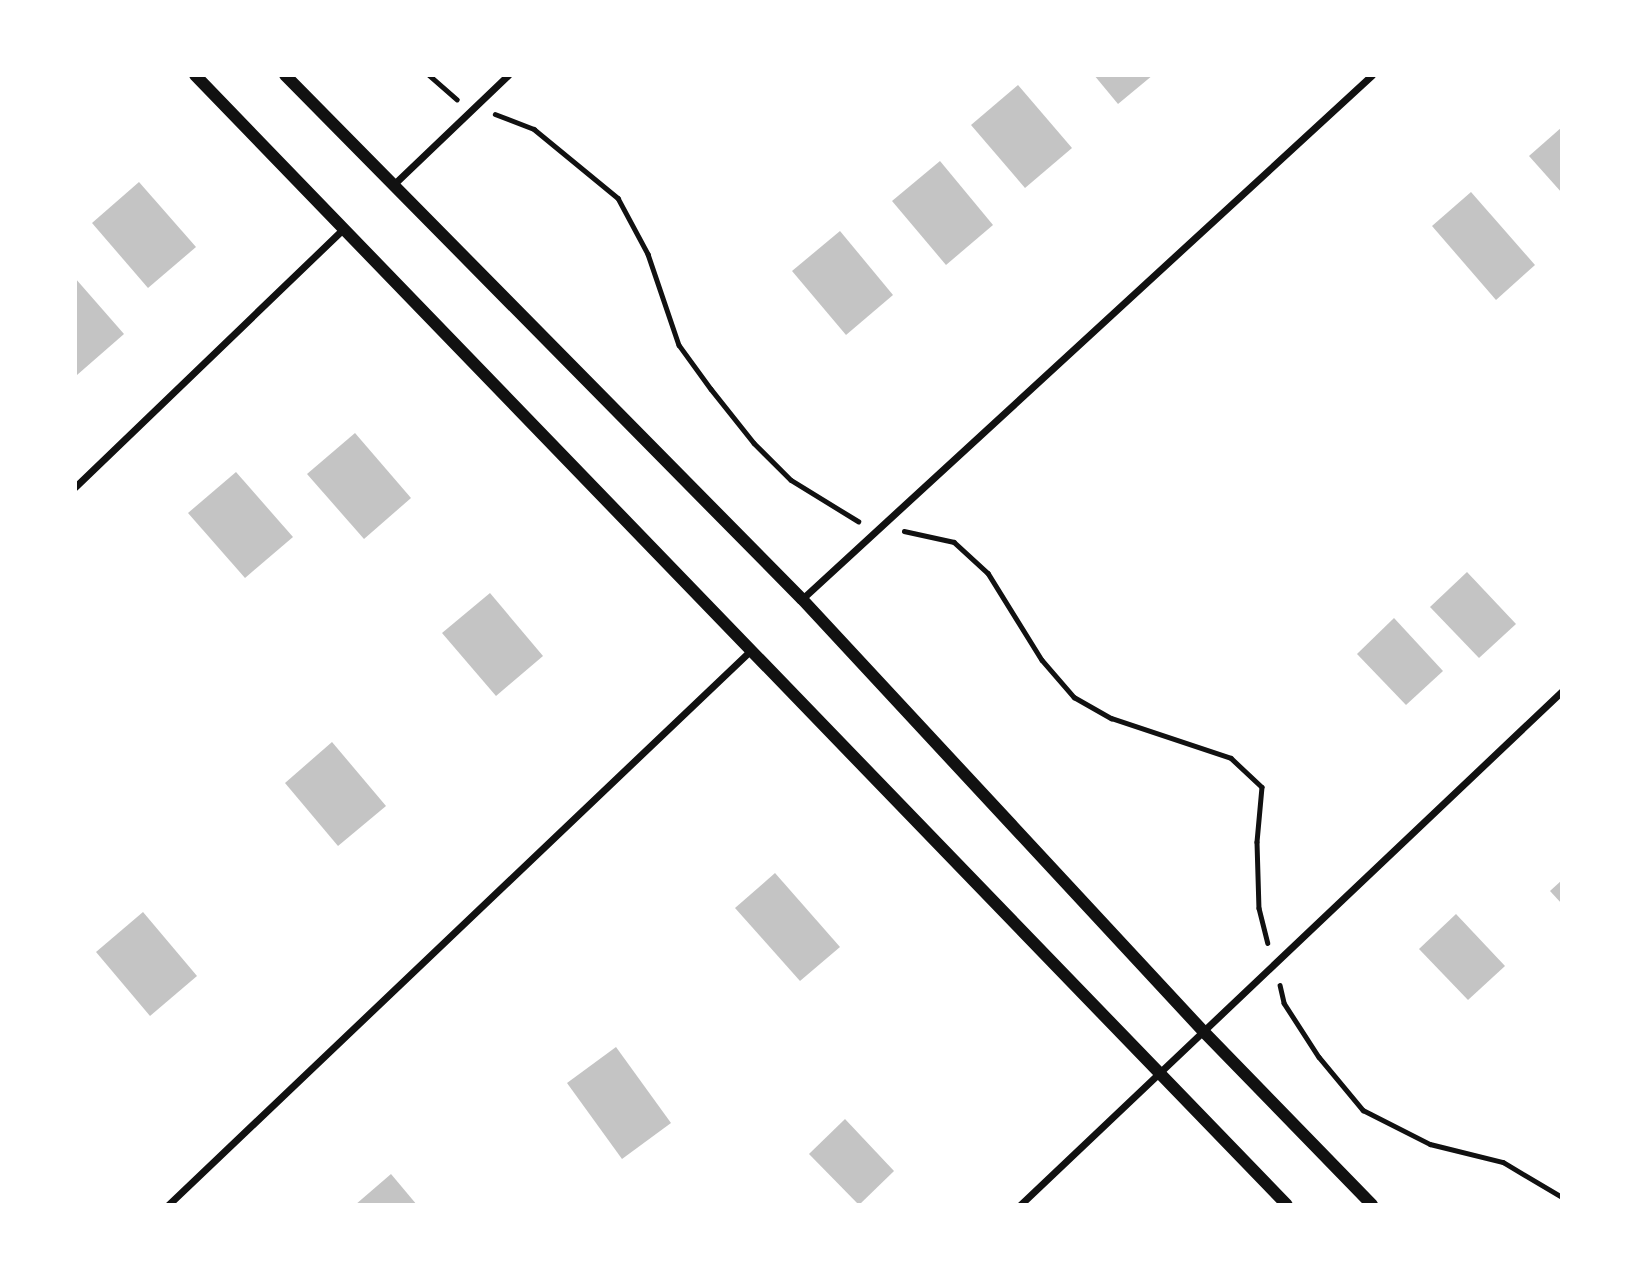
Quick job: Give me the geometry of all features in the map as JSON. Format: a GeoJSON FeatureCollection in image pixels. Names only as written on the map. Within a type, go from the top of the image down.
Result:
{"type":"FeatureCollection","features":[{"type":"Feature","properties":{"kind":"street"},"geometry":{"type":"LineString","coordinates":[[195,75],[345,227],[1287,1205]]}},
{"type":"Feature","properties":{"kind":"street"},"geometry":{"type":"LineString","coordinates":[[285,75],[802,599],[1204,1032],[1372,1205]]}},
{"type":"Feature","properties":{"kind":"street"},"geometry":{"type":"LineString","coordinates":[[392,186],[508,75]]}},
{"type":"Feature","properties":{"kind":"street"},"geometry":{"type":"LineString","coordinates":[[802,599],[1372,75]]}},
{"type":"Feature","properties":{"kind":"street"},"geometry":{"type":"LineString","coordinates":[[75,487],[345,227]]}},
{"type":"Feature","properties":{"kind":"street"},"geometry":{"type":"LineString","coordinates":[[168,1205],[751,650]]}},
{"type":"Feature","properties":{"kind":"street"},"geometry":{"type":"LineString","coordinates":[[1020,1205],[1562,691]]}},
{"type":"Feature","properties":{"kind":"path"},"geometry":{"type":"LineString","coordinates":[[429,75],[454,98],[534,129],[618,198],[648,254],[679,345],[754,443],[791,480],[852,520],[954,542],[988,573],[1042,660],[1074,697],[1111,718],[1231,758],[1262,788],[1257,842],[1259,908],[1284,1003],[1319,1057],[1363,1110],[1430,1144],[1503,1162],[1562,1197]]}},
{"type":"Feature","properties":{"kind":"building"},"geometry":{"type":"Polygon","coordinates":[[[1094,75],[1153,75],[1118,104],[1094,75]]]}},
{"type":"Feature","properties":{"kind":"building"},"geometry":{"type":"Polygon","coordinates":[[[1018,85],[1072,148],[1025,188],[971,125],[1018,85]]]}},
{"type":"Feature","properties":{"kind":"building"},"geometry":{"type":"Polygon","coordinates":[[[1562,127],[1562,193],[1529,156],[1562,127]]]}},
{"type":"Feature","properties":{"kind":"building"},"geometry":{"type":"Polygon","coordinates":[[[940,161],[993,225],[946,265],[892,201],[940,161]]]}},
{"type":"Feature","properties":{"kind":"building"},"geometry":{"type":"Polygon","coordinates":[[[139,182],[196,247],[148,288],[92,223],[139,182]]]}},
{"type":"Feature","properties":{"kind":"building"},"geometry":{"type":"Polygon","coordinates":[[[1471,192],[1535,265],[1496,300],[1432,226],[1471,192]]]}},
{"type":"Feature","properties":{"kind":"building"},"geometry":{"type":"Polygon","coordinates":[[[840,231],[893,295],[846,335],[792,271],[840,231]]]}},
{"type":"Feature","properties":{"kind":"building"},"geometry":{"type":"Polygon","coordinates":[[[75,278],[124,334],[77,375],[75,374],[75,278]]]}},
{"type":"Feature","properties":{"kind":"building"},"geometry":{"type":"Polygon","coordinates":[[[355,433],[411,498],[364,539],[307,474],[355,433]]]}},
{"type":"Feature","properties":{"kind":"building"},"geometry":{"type":"Polygon","coordinates":[[[236,472],[293,537],[245,578],[188,513],[236,472]]]}},
{"type":"Feature","properties":{"kind":"building"},"geometry":{"type":"Polygon","coordinates":[[[1467,572],[1516,624],[1479,658],[1430,607],[1467,572]]]}},
{"type":"Feature","properties":{"kind":"building"},"geometry":{"type":"Polygon","coordinates":[[[490,593],[543,656],[496,696],[442,633],[490,593]]]}},
{"type":"Feature","properties":{"kind":"building"},"geometry":{"type":"Polygon","coordinates":[[[1394,618],[1443,671],[1406,705],[1357,654],[1394,618]]]}},
{"type":"Feature","properties":{"kind":"building"},"geometry":{"type":"Polygon","coordinates":[[[332,742],[386,806],[338,846],[285,783],[332,742]]]}},
{"type":"Feature","properties":{"kind":"building"},"geometry":{"type":"Polygon","coordinates":[[[775,873],[840,947],[800,981],[735,908],[775,873]]]}},
{"type":"Feature","properties":{"kind":"building"},"geometry":{"type":"Polygon","coordinates":[[[1562,880],[1562,904],[1550,891],[1562,880]]]}},
{"type":"Feature","properties":{"kind":"building"},"geometry":{"type":"Polygon","coordinates":[[[143,912],[197,976],[150,1016],[96,952],[143,912]]]}},
{"type":"Feature","properties":{"kind":"building"},"geometry":{"type":"Polygon","coordinates":[[[1456,914],[1505,966],[1468,1000],[1419,949],[1456,914]]]}},
{"type":"Feature","properties":{"kind":"building"},"geometry":{"type":"Polygon","coordinates":[[[616,1047],[671,1123],[622,1159],[567,1083],[616,1047]]]}},
{"type":"Feature","properties":{"kind":"building"},"geometry":{"type":"Polygon","coordinates":[[[845,1119],[894,1171],[859,1205],[809,1154],[845,1119]]]}},
{"type":"Feature","properties":{"kind":"building"},"geometry":{"type":"Polygon","coordinates":[[[391,1174],[417,1205],[355,1205],[391,1174]]]}}]}
